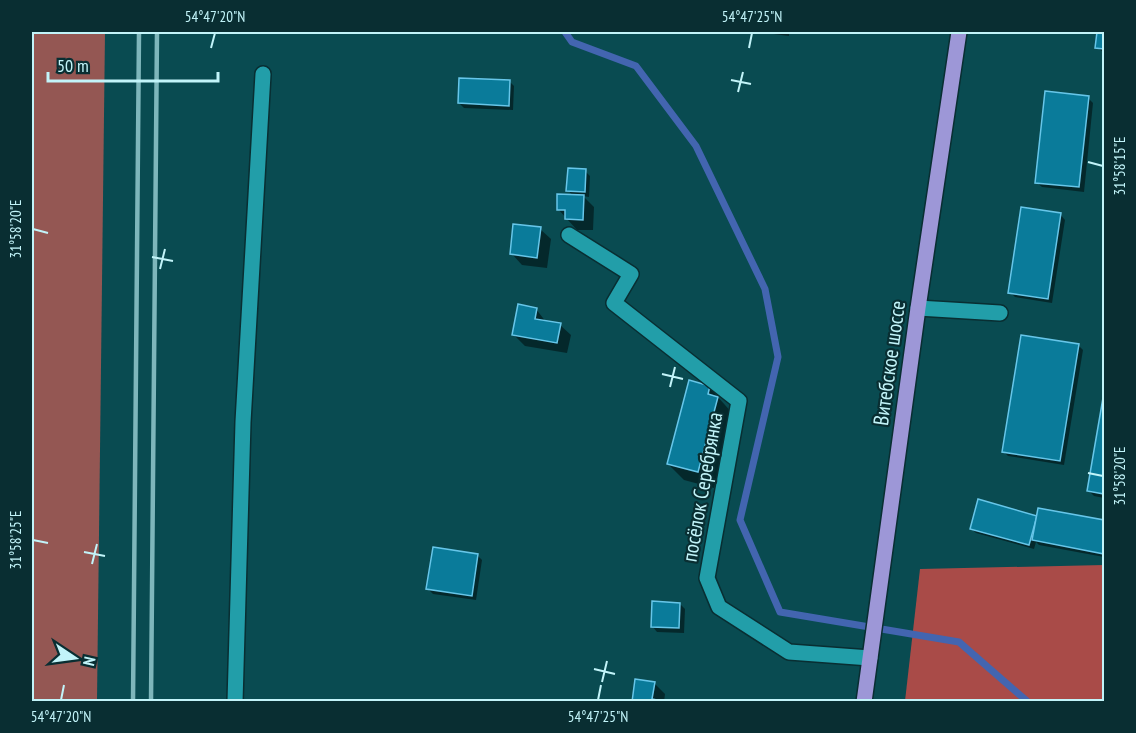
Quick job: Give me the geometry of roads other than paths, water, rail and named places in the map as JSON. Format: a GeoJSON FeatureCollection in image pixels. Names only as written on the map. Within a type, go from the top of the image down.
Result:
{"type":"FeatureCollection","features":[{"type":"Feature","properties":{"kind":"main road","name":"Витебское шоссе"},"geometry":{"type":"LineString","coordinates":[[864,702],[918,308],[959,32]]}},
{"type":"Feature","properties":{"kind":"street"},"geometry":{"type":"LineString","coordinates":[[235,702],[243,422],[263,75]]}},
{"type":"Feature","properties":{"kind":"street","name":"посёлок Серебрянка"},"geometry":{"type":"LineString","coordinates":[[569,235],[631,274],[614,303],[739,401],[706,578],[719,607],[789,652],[870,658]]}},
{"type":"Feature","properties":{"kind":"street"},"geometry":{"type":"LineString","coordinates":[[918,308],[1000,313]]}},
{"type":"Feature","properties":{"kind":"waterway"},"geometry":{"type":"LineString","coordinates":[[565,32],[572,42],[636,66],[696,146],[765,289],[778,357],[740,520],[780,612],[959,642],[1028,702]]}},
{"type":"Feature","properties":{"kind":"railway"},"geometry":{"type":"LineString","coordinates":[[133,702],[139,32]]}},
{"type":"Feature","properties":{"kind":"railway"},"geometry":{"type":"LineString","coordinates":[[151,702],[157,32]]}}]}
